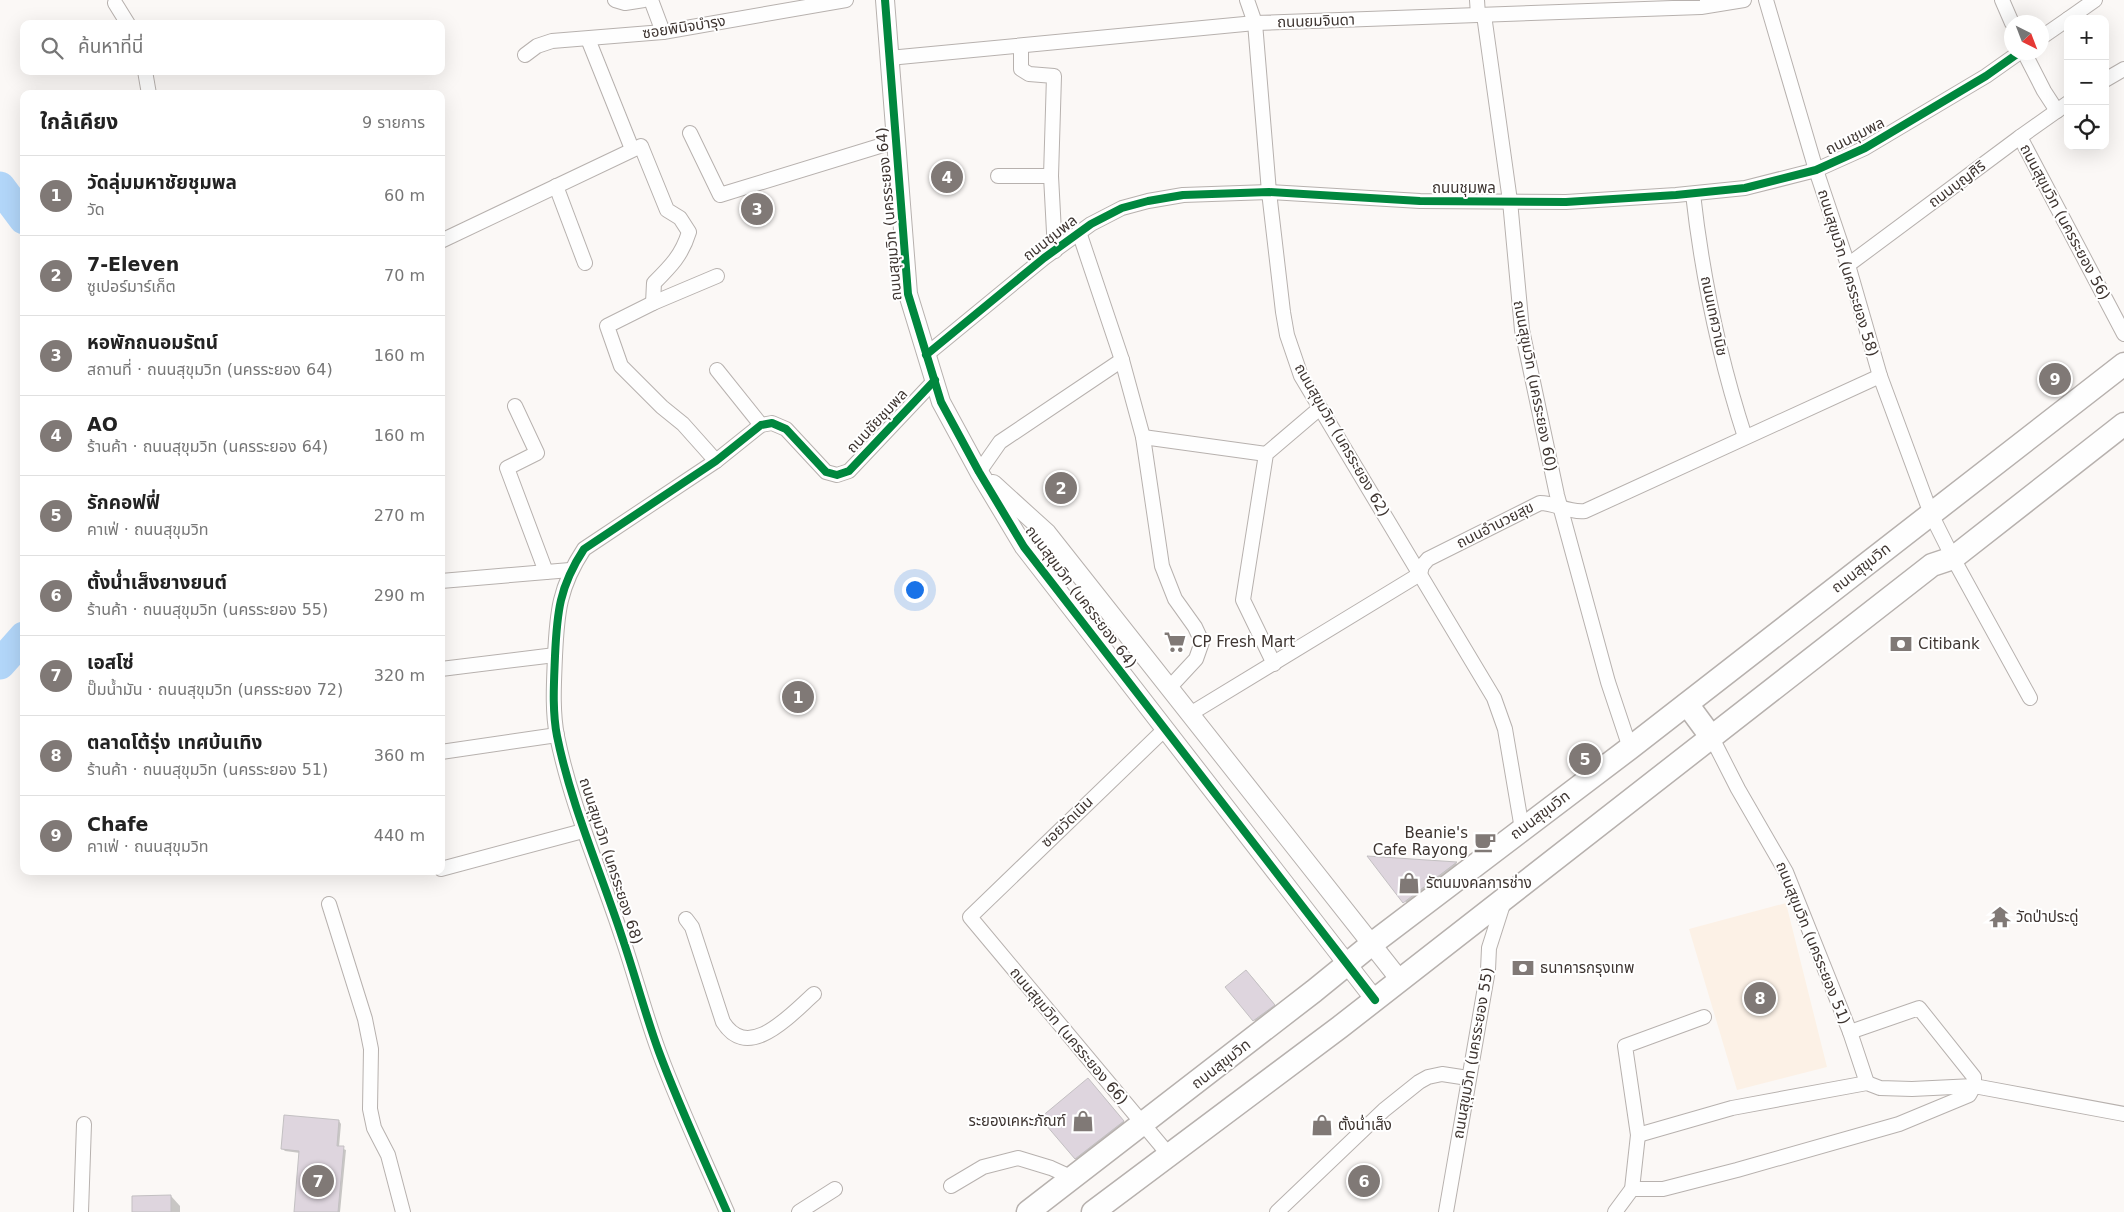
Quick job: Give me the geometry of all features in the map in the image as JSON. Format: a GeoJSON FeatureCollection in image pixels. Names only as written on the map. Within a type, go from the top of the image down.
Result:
{"type":"FeatureCollection","features":[{"type":"Feature","properties":{"kind":"main road","name":"ถนนสุขุมวิท"},"geometry":{"type":"LineString","coordinates":[[1028,1212],[1372,944],[1688,704],[2124,364]]}},
{"type":"Feature","properties":{"kind":"main road"},"geometry":{"type":"LineString","coordinates":[[1102,1209],[1168,1155],[1375,1000],[1932,565],[1953,558],[2124,424]]}},
{"type":"Feature","properties":{"kind":"main road","name":"ถนนสุขุมวิท (นครระยอง 51)"},"geometry":{"type":"LineString","coordinates":[[1688,704],[1712,738]]}},
{"type":"Feature","properties":{"kind":"street"},"geometry":{"type":"LineString","coordinates":[[615,0],[625,3],[644,0]]}},
{"type":"Feature","properties":{"kind":"street"},"geometry":{"type":"LineString","coordinates":[[651,0],[663,32]]}},
{"type":"Feature","properties":{"kind":"street","name":"ซอยพินิจบำรุง"},"geometry":{"type":"LineString","coordinates":[[525,55],[537,46],[552,41],[663,32],[846,0]]}},
{"type":"Feature","properties":{"kind":"street","name":"ถนนสุขุมวิท (นครระยอง 64)"},"geometry":{"type":"LineString","coordinates":[[885,0],[908,294],[942,402],[979,472],[1024,547],[1375,1000]]}},
{"type":"Feature","properties":{"kind":"street","name":"ถนนสุขุมวิท (นครระยอง 62)"},"geometry":{"type":"LineString","coordinates":[[1247,0],[1255,23],[1269,192],[1287,335],[1301,376],[1494,698],[1505,729],[1522,829]]}},
{"type":"Feature","properties":{"kind":"street","name":"ถนนสุขุมวิท (นครระยอง 60)"},"geometry":{"type":"LineString","coordinates":[[1477,0],[1481,15],[1510,201],[1522,330],[1560,508],[1608,682],[1630,748]]}},
{"type":"Feature","properties":{"kind":"street","name":"ถนนยมจินดา"},"geometry":{"type":"LineString","coordinates":[[889,58],[1255,23],[1701,7],[1744,0]]}},
{"type":"Feature","properties":{"kind":"street","name":"ถนนสุขุมวิท (นครระยอง 58)"},"geometry":{"type":"LineString","coordinates":[[1766,0],[1816,170],[1848,265],[1880,376],[1931,514],[2030,698]]}},
{"type":"Feature","properties":{"kind":"street"},"geometry":{"type":"LineString","coordinates":[[2002,0],[2009,15]]}},
{"type":"Feature","properties":{"kind":"street"},"geometry":{"type":"LineString","coordinates":[[2074,15],[2095,0]]}},
{"type":"Feature","properties":{"kind":"street"},"geometry":{"type":"LineString","coordinates":[[115,3],[126,20]]}},
{"type":"Feature","properties":{"kind":"street"},"geometry":{"type":"LineString","coordinates":[[2049,32],[2064,22]]}},
{"type":"Feature","properties":{"kind":"street"},"geometry":{"type":"LineString","coordinates":[[588,39],[632,149]]}},
{"type":"Feature","properties":{"kind":"street"},"geometry":{"type":"LineString","coordinates":[[1021,46],[1021,69],[1029,74],[1054,76],[1051,176],[1055,251]]}},
{"type":"Feature","properties":{"kind":"street","name":"ถนนชุมพล"},"geometry":{"type":"LineString","coordinates":[[926,355],[1079,232],[1122,208],[1183,195],[1269,192],[1420,201],[1566,202],[1692,194],[1745,188],[1816,170],[1865,148],[1978,81],[2008,60]]}},
{"type":"Feature","properties":{"kind":"street"},"geometry":{"type":"LineString","coordinates":[[2028,60],[2044,91],[2062,107]]}},
{"type":"Feature","properties":{"kind":"street"},"geometry":{"type":"LineString","coordinates":[[2109,78],[2124,69]]}},
{"type":"Feature","properties":{"kind":"street"},"geometry":{"type":"LineString","coordinates":[[146,75],[148,90]]}},
{"type":"Feature","properties":{"kind":"street","name":"ถนนบุญศิริ"},"geometry":{"type":"LineString","coordinates":[[1848,265],[2020,136],[2062,107]]}},
{"type":"Feature","properties":{"kind":"street"},"geometry":{"type":"LineString","coordinates":[[690,133],[720,195],[896,141]]}},
{"type":"Feature","properties":{"kind":"street","name":"ถนนสุขุมวิท (นครระยอง 56)"},"geometry":{"type":"LineString","coordinates":[[2020,136],[2124,334]]}},
{"type":"Feature","properties":{"kind":"street"},"geometry":{"type":"LineString","coordinates":[[445,239],[641,146],[667,210],[680,218],[689,232],[684,248],[668,269],[654,283],[653,303]]}},
{"type":"Feature","properties":{"kind":"street"},"geometry":{"type":"LineString","coordinates":[[998,176],[1051,176]]}},
{"type":"Feature","properties":{"kind":"street"},"geometry":{"type":"LineString","coordinates":[[556,186],[586,263]]}},
{"type":"Feature","properties":{"kind":"street","name":"ถนนเทศวานิช"},"geometry":{"type":"LineString","coordinates":[[1692,194],[1698,240],[1731,394],[1745,437]]}},
{"type":"Feature","properties":{"kind":"street"},"geometry":{"type":"LineString","coordinates":[[1079,232],[1122,360],[1143,437],[1162,566],[1175,599],[1195,626],[1202,642],[1196,659],[1170,687]]}},
{"type":"Feature","properties":{"kind":"street"},"geometry":{"type":"LineString","coordinates":[[716,461],[683,424],[662,407],[622,366],[607,326],[653,303],[717,276]]}},
{"type":"Feature","properties":{"kind":"street"},"geometry":{"type":"LineString","coordinates":[[979,472],[1000,442],[1122,360]]}},
{"type":"Feature","properties":{"kind":"street"},"geometry":{"type":"LineString","coordinates":[[717,370],[761,425]]}},
{"type":"Feature","properties":{"kind":"street","name":"ถนนอำนวยสุข"},"geometry":{"type":"LineString","coordinates":[[1190,714],[1420,574],[1422,566],[1428,559],[1540,503],[1551,503],[1560,508],[1576,512],[1585,511],[1880,376]]}},
{"type":"Feature","properties":{"kind":"street","name":"ถนนชัยชุมพล"},"geometry":{"type":"LineString","coordinates":[[761,425],[772,423],[786,429],[826,472],[836,475],[849,470],[935,380]]}},
{"type":"Feature","properties":{"kind":"street"},"geometry":{"type":"LineString","coordinates":[[515,406],[537,453],[507,468],[546,572]]}},
{"type":"Feature","properties":{"kind":"street"},"geometry":{"type":"LineString","coordinates":[[1274,664],[1243,600],[1266,454],[1320,408]]}},
{"type":"Feature","properties":{"kind":"street","name":"ถนนสุขุมวิท (นครระยอง 68)"},"geometry":{"type":"LineString","coordinates":[[727,1212],[659,1052],[622,938],[583,831],[557,735],[555,631],[562,596],[570,570],[584,549],[716,461],[761,425]]}},
{"type":"Feature","properties":{"kind":"street"},"geometry":{"type":"LineString","coordinates":[[1143,437],[1266,454]]}},
{"type":"Feature","properties":{"kind":"street","name":"ถนนสุขุมวิท (นครระยอง 64)"},"geometry":{"type":"LineString","coordinates":[[979,472],[1047,532],[1400,980]]}},
{"type":"Feature","properties":{"kind":"street"},"geometry":{"type":"LineString","coordinates":[[445,581],[570,570]]}},
{"type":"Feature","properties":{"kind":"street"},"geometry":{"type":"LineString","coordinates":[[445,669],[555,655]]}},
{"type":"Feature","properties":{"kind":"street","name":"ซอยวัดเนิน"},"geometry":{"type":"LineString","coordinates":[[970,917],[1165,729]]}},
{"type":"Feature","properties":{"kind":"street"},"geometry":{"type":"LineString","coordinates":[[445,751],[557,735]]}},
{"type":"Feature","properties":{"kind":"street","name":"ถนนสุขุมวิท (นครระยอง 51)"},"geometry":{"type":"LineString","coordinates":[[1712,738],[1738,789],[1786,872],[1850,1032],[1867,1083]]}},
{"type":"Feature","properties":{"kind":"street"},"geometry":{"type":"LineString","coordinates":[[445,868],[583,831]]}},
{"type":"Feature","properties":{"kind":"street","name":"ถนนสุขุมวิท (นครระยอง 55)"},"geometry":{"type":"LineString","coordinates":[[1446,1212],[1488,970],[1489,948],[1506,896]]}},
{"type":"Feature","properties":{"kind":"street"},"geometry":{"type":"LineString","coordinates":[[329,904],[371,1048],[370,1109],[374,1128],[388,1155],[403,1212]]}},
{"type":"Feature","properties":{"kind":"street","name":"ถนนสุขุมวิท (นครระยอง 66)"},"geometry":{"type":"LineString","coordinates":[[970,917],[1168,1155]]}},
{"type":"Feature","properties":{"kind":"street"},"geometry":{"type":"LineString","coordinates":[[686,919],[692,927],[724,1022],[730,1032],[740,1037],[752,1038],[763,1035],[775,1028],[814,994]]}},
{"type":"Feature","properties":{"kind":"street"},"geometry":{"type":"LineString","coordinates":[[1632,1189],[1663,1189],[1672,1187],[1899,1124],[1969,1095],[1974,1086],[1974,1077],[1919,1008],[1850,1032]]}},
{"type":"Feature","properties":{"kind":"street"},"geometry":{"type":"LineString","coordinates":[[1615,1212],[1632,1189],[1638,1135],[1624,1046],[1704,1017]]}},
{"type":"Feature","properties":{"kind":"street"},"geometry":{"type":"LineString","coordinates":[[1277,1212],[1384,1110],[1419,1082],[1428,1077],[1442,1074],[1468,1078]]}},
{"type":"Feature","properties":{"kind":"street"},"geometry":{"type":"LineString","coordinates":[[1638,1135],[1732,1108],[1867,1083],[1880,1088],[1912,1089],[1974,1086],[2124,1114]]}},
{"type":"Feature","properties":{"kind":"street"},"geometry":{"type":"LineString","coordinates":[[81,1212],[84,1124]]}},
{"type":"Feature","properties":{"kind":"street"},"geometry":{"type":"LineString","coordinates":[[951,1186],[983,1167],[1018,1158],[1051,1168],[1073,1178]]}},
{"type":"Feature","properties":{"kind":"street"},"geometry":{"type":"LineString","coordinates":[[799,1212],[835,1189]]}},
{"type":"Feature","properties":{"kind":"shaded area"},"geometry":{"type":"Polygon","coordinates":[[[1786,903],[1827,1067],[1737,1090],[1689,929],[1786,903]]]}},
{"type":"Feature","properties":{"kind":"building","name":"รัตนมงคลการช่าง"},"geometry":{"type":"Polygon","coordinates":[[[1367,856],[1457,862],[1403,903],[1367,856]]]}},
{"type":"Feature","properties":{"kind":"building"},"geometry":{"type":"Polygon","coordinates":[[[1246,970],[1275,1005],[1253,1021],[1225,987],[1246,970]]]}},
{"type":"Feature","properties":{"kind":"building","name":"ระยองเคหะภัณฑ์"},"geometry":{"type":"Polygon","coordinates":[[[1088,1078],[1124,1121],[1075,1159],[1040,1118],[1088,1078]]]}},
{"type":"Feature","properties":{"kind":"building"},"geometry":{"type":"Polygon","coordinates":[[[284,1115],[339,1120],[337,1146],[344,1146],[338,1212],[294,1212],[299,1151],[281,1149],[284,1115]]]}},
{"type":"Feature","properties":{"kind":"building"},"geometry":{"type":"Polygon","coordinates":[[[171,1195],[171,1212],[132,1212],[132,1196],[171,1195]]]}},
{"type":"Feature","properties":{"kind":"waterway"},"geometry":{"type":"LineString","coordinates":[[0,187],[20,214]]}},
{"type":"Feature","properties":{"kind":"waterway"},"geometry":{"type":"LineString","coordinates":[[0,664],[20,642]]}},
{"type":"Feature","properties":{"kind":"cycle path"},"geometry":{"type":"LineString","coordinates":[[885,0],[908,294],[941,402],[979,472],[1024,547],[1375,1000]]}},
{"type":"Feature","properties":{"kind":"cycle path"},"geometry":{"type":"LineString","coordinates":[[926,355],[1044,258],[1091,224],[1122,208],[1183,195],[1269,192],[1420,201],[1566,202],[1676,195],[1745,188],[1816,170],[1865,148],[1986,76],[2009,60]]}},
{"type":"Feature","properties":{"kind":"cycle path"},"geometry":{"type":"LineString","coordinates":[[727,1212],[659,1052],[563,762],[555,726],[554,696],[558,613],[564,588],[584,549],[716,461],[761,425],[772,423],[786,429],[826,472],[837,475],[849,471],[935,380]]}},
{"type":"Feature","properties":{"kind":"place","name":"AO"},"geometry":{"type":"Point","coordinates":[947,177]}},
{"type":"Feature","properties":{"kind":"place","name":"หอพักถนอมรัตน์"},"geometry":{"type":"Point","coordinates":[757,209]}},
{"type":"Feature","properties":{"kind":"place","name":"Chafe"},"geometry":{"type":"Point","coordinates":[2055,379]}},
{"type":"Feature","properties":{"kind":"place","name":"7-Eleven"},"geometry":{"type":"Point","coordinates":[1061,488]}},
{"type":"Feature","properties":{"kind":"place","name":"CP Fresh Mart"},"geometry":{"type":"Point","coordinates":[1175,642]}},
{"type":"Feature","properties":{"kind":"place","name":"Citibank"},"geometry":{"type":"Point","coordinates":[1901,644]}},
{"type":"Feature","properties":{"kind":"place","name":"วัดลุ่มมหาชัยชุมพล"},"geometry":{"type":"Point","coordinates":[798,697]}},
{"type":"Feature","properties":{"kind":"place","name":"รักคอฟฟี่"},"geometry":{"type":"Point","coordinates":[1585,759]}},
{"type":"Feature","properties":{"kind":"place","name":"Beanie's Cafe Rayong"},"geometry":{"type":"Point","coordinates":[1485,842]}},
{"type":"Feature","properties":{"kind":"place","name":"รัตนมงคลการช่าง"},"geometry":{"type":"Point","coordinates":[1409,883]}},
{"type":"Feature","properties":{"kind":"place","name":"วัดป่าประดู่"},"geometry":{"type":"Point","coordinates":[2000,917]}},
{"type":"Feature","properties":{"kind":"place","name":"ธนาคารกรุงเทพ"},"geometry":{"type":"Point","coordinates":[1523,968]}},
{"type":"Feature","properties":{"kind":"place","name":"ตลาดโต้รุ่ง เทศบ้นเทิง"},"geometry":{"type":"Point","coordinates":[1760,998]}},
{"type":"Feature","properties":{"kind":"place","name":"ระยองเคหะภัณฑ์"},"geometry":{"type":"Point","coordinates":[1083,1121]}},
{"type":"Feature","properties":{"kind":"place","name":"ตั้งน่ำเส็ง"},"geometry":{"type":"Point","coordinates":[1322,1125]}},
{"type":"Feature","properties":{"kind":"place","name":"เอสโซ่"},"geometry":{"type":"Point","coordinates":[318,1181]}},
{"type":"Feature","properties":{"kind":"place","name":"ตั้งน่ำเส็งยางยนต์"},"geometry":{"type":"Point","coordinates":[1364,1181]}}]}
